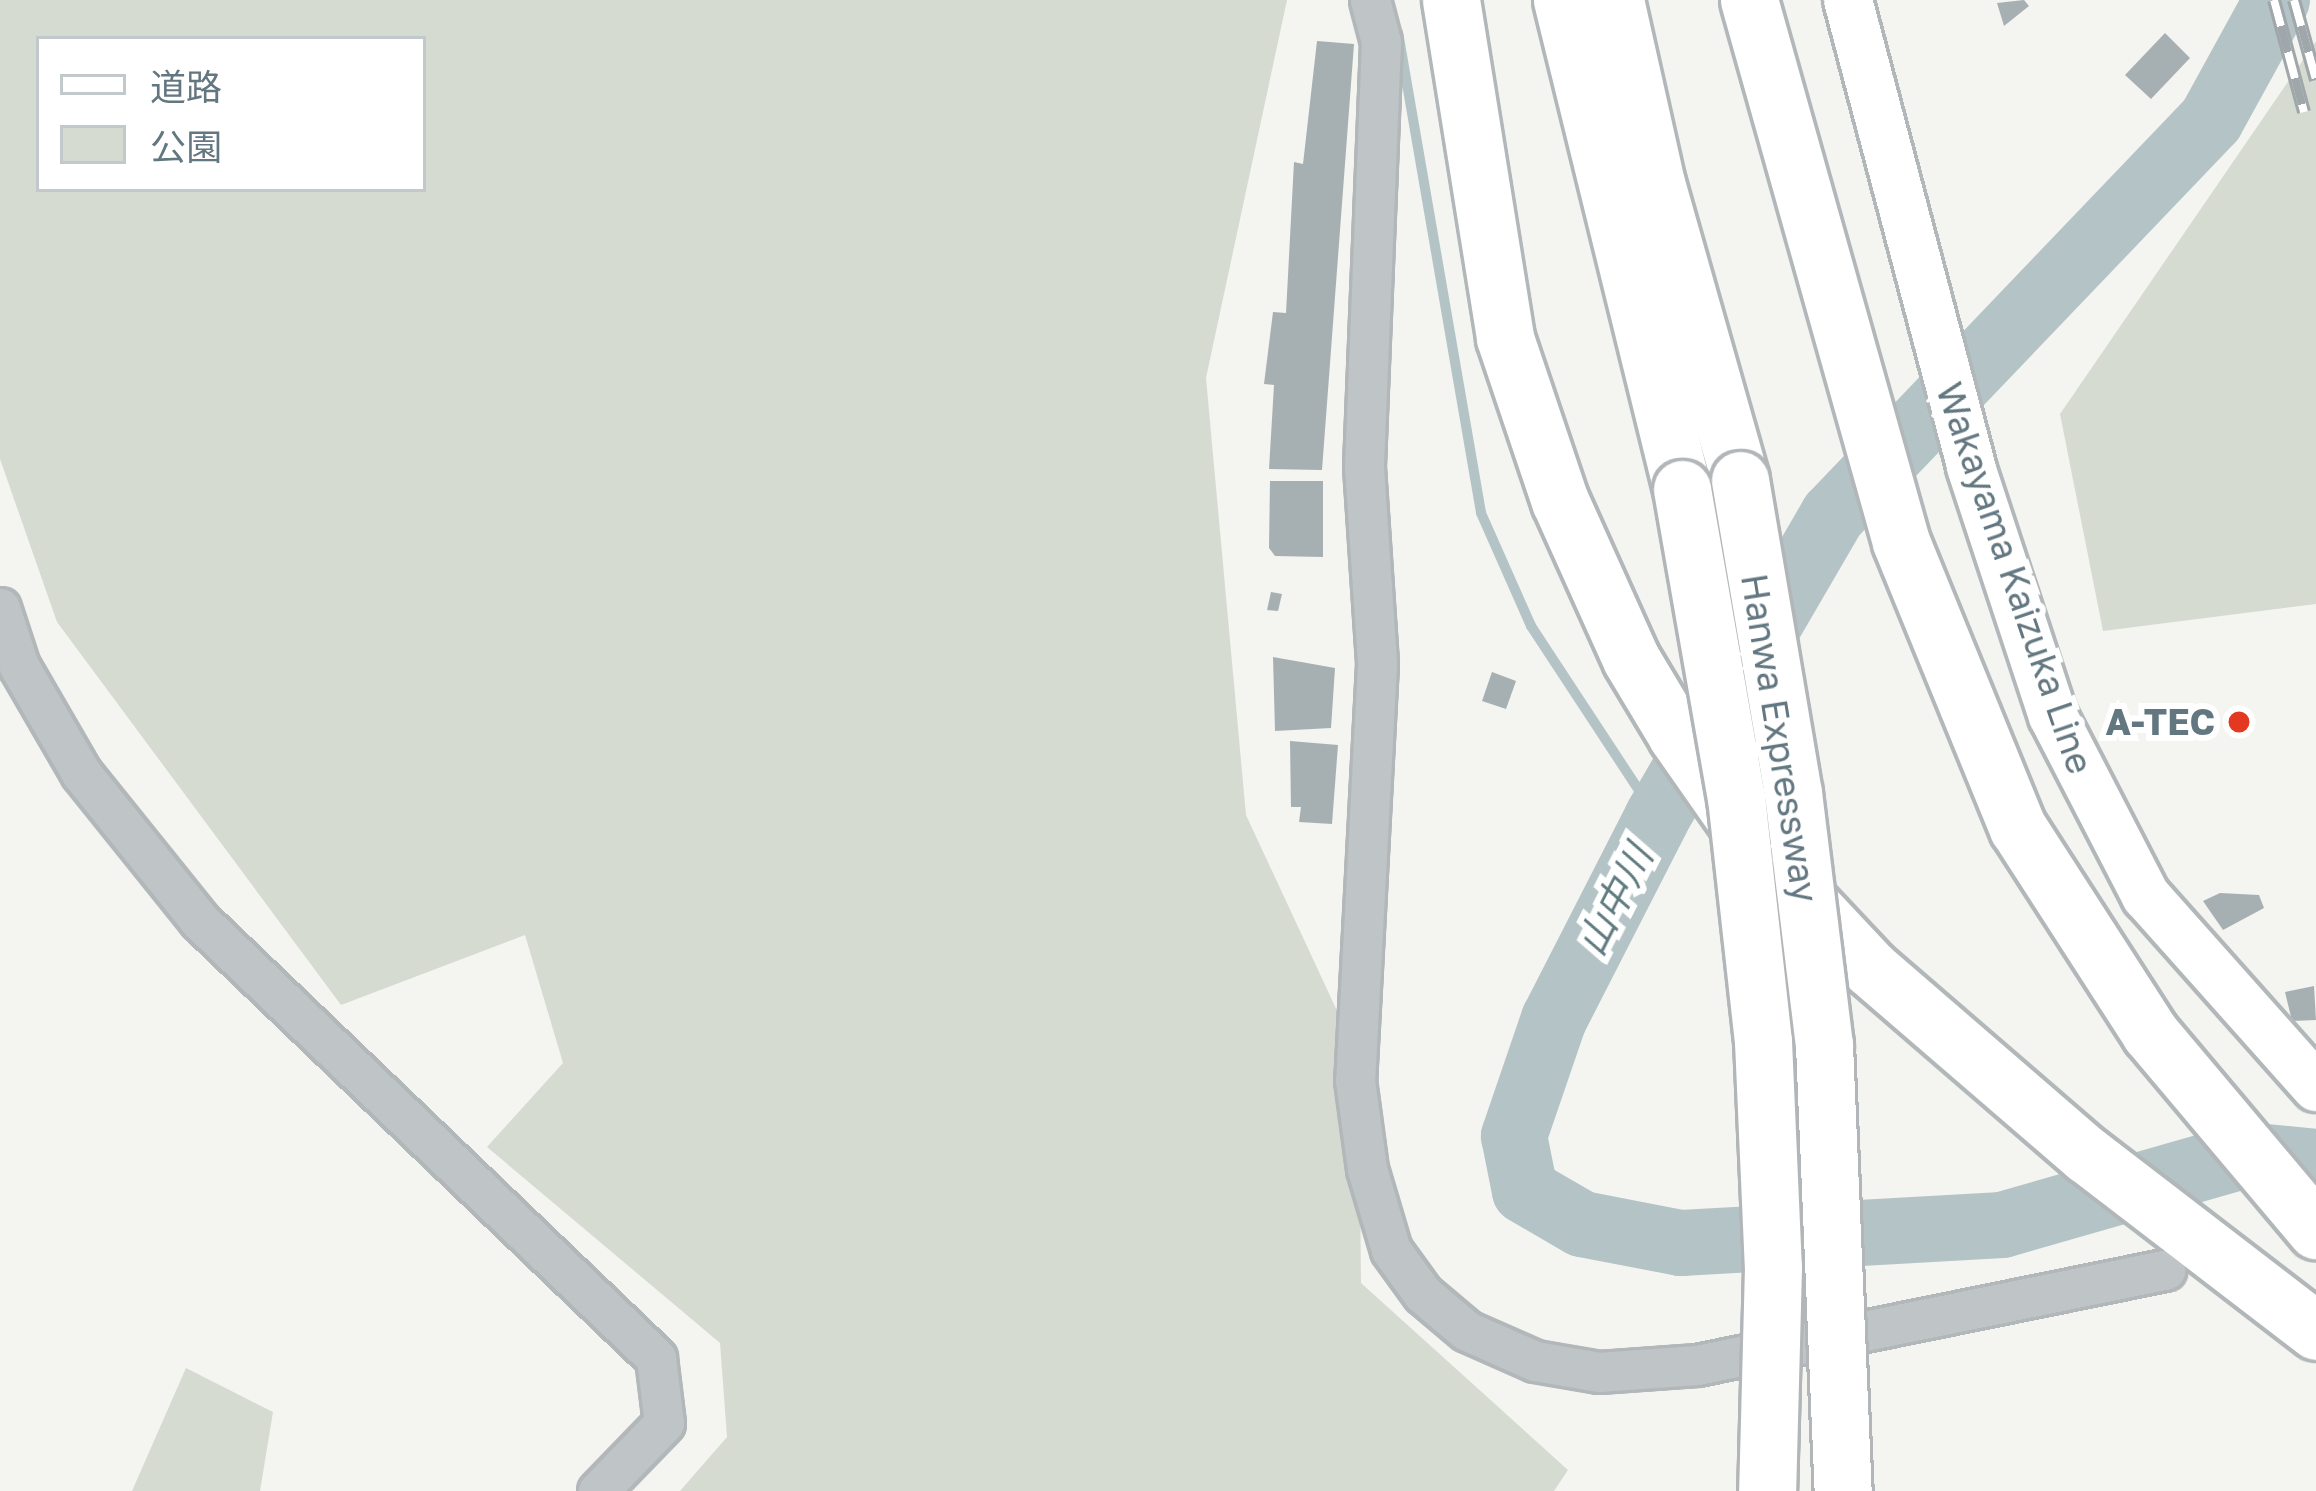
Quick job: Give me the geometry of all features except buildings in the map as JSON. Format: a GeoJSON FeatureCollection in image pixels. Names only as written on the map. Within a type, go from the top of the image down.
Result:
{"type":"FeatureCollection","features":[{"type":"Feature","properties":{"kind":"highway"},"geometry":{"type":"LineString","coordinates":[[1451,0],[1505,338],[1560,502],[1631,659],[1677,736],[1749,839],[1870,968],[2087,1155],[2316,1330]]}},
{"type":"Feature","properties":{"kind":"highway","name":"Hanwa Expressway"},"geometry":{"type":"LineString","coordinates":[[1562,0],[1682,489],[1736,797],[1763,1041],[1773,1267],[1767,1491]]}},
{"type":"Feature","properties":{"kind":"highway","name":"Hanwa Expressway"},"geometry":{"type":"LineString","coordinates":[[1616,0],[1656,183],[1739,480],[1793,793],[1824,1046],[1843,1491]]}},
{"type":"Feature","properties":{"kind":"highway"},"geometry":{"type":"LineString","coordinates":[[1749,0],[1901,542],[2018,828],[2218,1123],[2316,1231]]}},
{"type":"Feature","properties":{"kind":"main road","name":"Wakayama Kaizuka Line"},"geometry":{"type":"LineString","coordinates":[[1848,0],[1971,467],[2053,716],[2089,798],[2146,896],[2316,1088]]}},
{"type":"Feature","properties":{"kind":"street"},"geometry":{"type":"LineString","coordinates":[[1370,0],[1381,42],[1364,467],[1377,664],[1355,1080],[1366,1168],[1390,1250],[1423,1294],[1467,1331],[1535,1361],[1599,1372],[1697,1364],[2165,1270]]}},
{"type":"Feature","properties":{"kind":"street"},"geometry":{"type":"LineString","coordinates":[[0,608],[19,665],[81,773],[199,920],[656,1358],[664,1423],[598,1491]]}},
{"type":"Feature","properties":{"kind":"green space"},"geometry":{"type":"Polygon","coordinates":[[[0,0],[1287,0],[1206,378],[1246,815],[1359,1058],[1361,1283],[1568,1470],[1554,1491],[680,1491],[727,1437],[720,1343],[487,1147],[563,1063],[525,935],[341,1005],[57,622],[0,459],[0,0]]]}},
{"type":"Feature","properties":{"kind":"green space"},"geometry":{"type":"Polygon","coordinates":[[[2316,41],[2316,604],[2103,631],[2060,414],[2316,41]]]}},
{"type":"Feature","properties":{"kind":"green space"},"geometry":{"type":"Polygon","coordinates":[[[186,1368],[273,1412],[260,1491],[132,1491],[186,1368]]]}},
{"type":"Feature","properties":{"kind":"waterway","name":"山中川"},"geometry":{"type":"LineString","coordinates":[[2277,0],[2211,120],[1833,515],[1657,818],[1554,1019],[1514,1136],[1525,1191],[1582,1224],[1681,1243],[2002,1225],[2246,1155],[2316,1162]]}},
{"type":"Feature","properties":{"kind":"waterway"},"geometry":{"type":"LineString","coordinates":[[1398,32],[1481,513],[1531,626],[1657,818]]}},
{"type":"Feature","properties":{"kind":"railway"},"geometry":{"type":"LineString","coordinates":[[2274,0],[2304,112]]}},
{"type":"Feature","properties":{"kind":"railway"},"geometry":{"type":"LineString","coordinates":[[2294,0],[2316,80]]}},
{"type":"Feature","properties":{"kind":"place","name":"A-TEC"},"geometry":{"type":"Point","coordinates":[2239,722]}}]}
